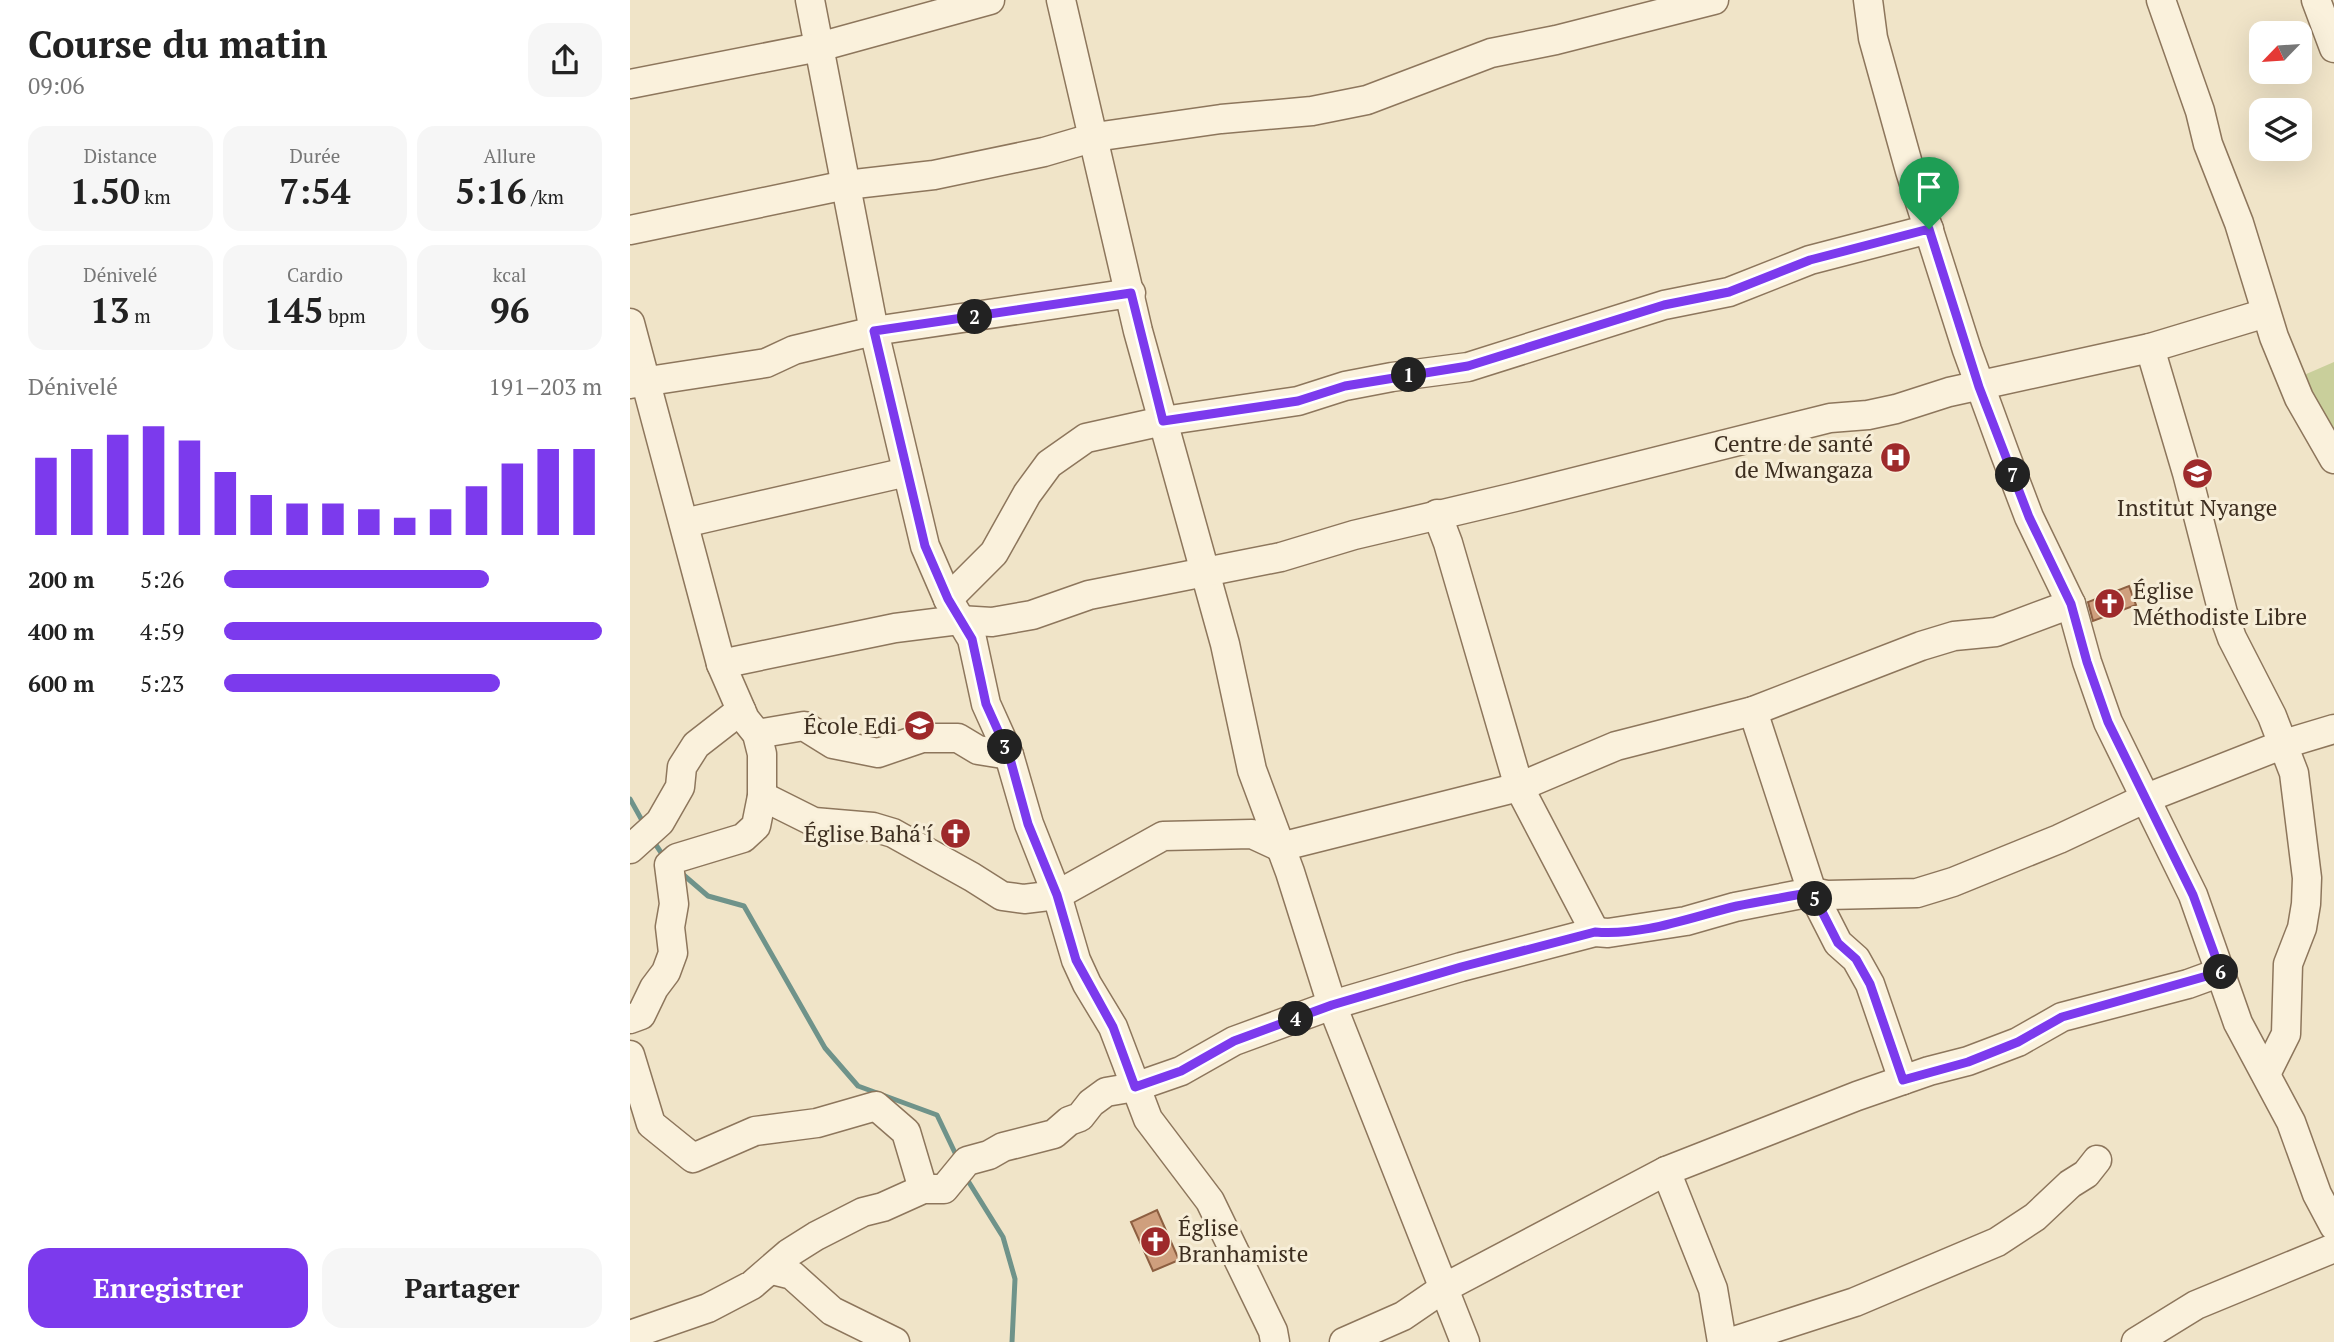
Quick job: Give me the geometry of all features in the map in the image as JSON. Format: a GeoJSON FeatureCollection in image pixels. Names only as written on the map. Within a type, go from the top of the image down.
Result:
{"type":"FeatureCollection","features":[{"type":"Feature","properties":{"kind":"street"},"geometry":{"type":"LineString","coordinates":[[810,0],[874,331],[925,546],[953,610],[972,639],[986,704],[1009,755],[1028,824],[1057,895],[1076,960],[1113,1027],[1149,1119],[1210,1201],[1273,1331],[1275,1342]]}},
{"type":"Feature","properties":{"kind":"street"},"geometry":{"type":"LineString","coordinates":[[630,84],[819,47],[990,0]]}},
{"type":"Feature","properties":{"kind":"street"},"geometry":{"type":"LineString","coordinates":[[1061,0],[1163,421],[1225,644],[1252,770],[1332,1005],[1465,1342]]}},
{"type":"Feature","properties":{"kind":"street"},"geometry":{"type":"LineString","coordinates":[[630,230],[846,185],[934,176],[1044,152],[1095,137],[1221,119],[1312,111],[1367,100],[1491,53],[1556,40],[1714,0]]}},
{"type":"Feature","properties":{"kind":"street"},"geometry":{"type":"LineString","coordinates":[[1868,0],[1873,38],[1979,387],[2029,517],[2071,604],[2108,722],[2193,895],[2238,1023],[2291,1122],[2317,1194],[2334,1226]]}},
{"type":"Feature","properties":{"kind":"street"},"geometry":{"type":"LineString","coordinates":[[2161,0],[2197,103],[2208,144],[2235,211],[2266,313],[2300,398],[2334,458]]}},
{"type":"Feature","properties":{"kind":"street"},"geometry":{"type":"LineString","coordinates":[[2316,0],[2334,48]]}},
{"type":"Feature","properties":{"kind":"street"},"geometry":{"type":"LineString","coordinates":[[953,610],[994,553],[1027,494],[1049,464],[1086,438],[1163,421],[1285,403],[1356,384],[1468,366],[1664,305],[1729,292],[1810,260],[1929,229]]}},
{"type":"Feature","properties":{"kind":"street"},"geometry":{"type":"LineString","coordinates":[[637,382],[766,363],[794,350],[874,331],[1131,293]]}},
{"type":"Feature","properties":{"kind":"street"},"geometry":{"type":"LineString","coordinates":[[721,664],[895,628],[953,610],[992,622],[1032,615],[1089,595],[1280,557],[1437,514],[1515,498],[1830,418],[1887,411],[1949,392],[2150,348],[2266,313]]}},
{"type":"Feature","properties":{"kind":"street"},"geometry":{"type":"LineString","coordinates":[[630,323],[637,382],[684,523],[721,664],[741,710],[757,734],[762,754],[762,796],[756,826],[743,838],[677,858],[669,865],[674,905],[670,927],[673,953],[666,972],[641,1015],[630,1019]]}},
{"type":"Feature","properties":{"kind":"street"},"geometry":{"type":"LineString","coordinates":[[2150,348],[2187,473],[2223,613],[2232,638],[2284,744],[2296,790],[2307,878],[2306,904],[2302,928],[2288,964],[2286,1034],[2266,1074]]}},
{"type":"Feature","properties":{"kind":"street"},"geometry":{"type":"LineString","coordinates":[[684,523],[907,472]]}},
{"type":"Feature","properties":{"kind":"street"},"geometry":{"type":"LineString","coordinates":[[1437,514],[1448,543],[1519,787],[1595,932]]}},
{"type":"Feature","properties":{"kind":"street"},"geometry":{"type":"LineString","coordinates":[[762,796],[814,822],[873,827],[893,833],[1002,896],[1024,900],[1057,895],[1163,836],[1252,834],[1280,847],[1519,787],[1616,746],[1753,711],[1932,643],[1954,636],[1996,632],[2071,604]]}},
{"type":"Feature","properties":{"kind":"street"},"geometry":{"type":"LineString","coordinates":[[630,849],[660,821],[680,787],[682,767],[696,745],[741,710]]}},
{"type":"Feature","properties":{"kind":"street"},"geometry":{"type":"LineString","coordinates":[[1753,711],[1812,892],[1838,943],[1856,959],[1870,984],[1903,1080]]}},
{"type":"Feature","properties":{"kind":"street"},"geometry":{"type":"LineString","coordinates":[[757,734],[804,726],[833,744],[878,753],[922,738],[958,738],[978,750],[1009,755]]}},
{"type":"Feature","properties":{"kind":"street"},"geometry":{"type":"LineString","coordinates":[[630,1335],[708,1308],[751,1285],[789,1253],[816,1236],[863,1212],[883,1207],[923,1189],[944,1189],[967,1161],[1038,1136],[1054,1134],[1069,1121],[1080,1117],[1091,1103],[1105,1092],[1135,1087],[1181,1071],[1234,1041],[1332,1005],[1461,967],[1595,932],[1608,933],[1686,921],[1735,906],[1812,892],[1827,895],[1917,893],[1953,882],[2059,839],[2144,799],[2284,744],[2334,729]]}},
{"type":"Feature","properties":{"kind":"street"},"geometry":{"type":"LineString","coordinates":[[1344,1342],[1403,1315],[1444,1288],[1666,1171],[1790,1120],[1903,1080],[1968,1062],[2018,1042],[2062,1017],[2221,972]]}},
{"type":"Feature","properties":{"kind":"street"},"geometry":{"type":"LineString","coordinates":[[630,1055],[651,1124],[693,1158],[755,1131],[817,1124],[876,1106],[906,1132],[923,1189]]}},
{"type":"Feature","properties":{"kind":"street"},"geometry":{"type":"LineString","coordinates":[[1731,1342],[1855,1302],[1997,1242],[2035,1217],[2086,1174],[2097,1160]]}},
{"type":"Feature","properties":{"kind":"street"},"geometry":{"type":"LineString","coordinates":[[1666,1171],[1713,1289],[1722,1342]]}},
{"type":"Feature","properties":{"kind":"street"},"geometry":{"type":"LineString","coordinates":[[2138,1342],[2196,1305],[2334,1248]]}},
{"type":"Feature","properties":{"kind":"street"},"geometry":{"type":"LineString","coordinates":[[772,1270],[792,1275],[832,1311],[895,1342]]}},
{"type":"Feature","properties":{"kind":"green space"},"geometry":{"type":"Polygon","coordinates":[[[2334,362],[2334,433],[2304,375],[2334,362]]]}},
{"type":"Feature","properties":{"kind":"building","name":"Église Méthodiste Libre"},"geometry":{"type":"Polygon","coordinates":[[[2129,586],[2136,605],[2093,621],[2088,602],[2129,586]]]}},
{"type":"Feature","properties":{"kind":"building","name":"Église Branhamiste"},"geometry":{"type":"Polygon","coordinates":[[[1157,1210],[1179,1260],[1153,1271],[1131,1222],[1157,1210]]]}},
{"type":"Feature","properties":{"kind":"waterway"},"geometry":{"type":"LineString","coordinates":[[630,799],[644,824]]}},
{"type":"Feature","properties":{"kind":"waterway"},"geometry":{"type":"LineString","coordinates":[[652,839],[664,857]]}},
{"type":"Feature","properties":{"kind":"waterway"},"geometry":{"type":"LineString","coordinates":[[679,871],[708,896],[744,906],[825,1048],[858,1086],[937,1115],[957,1157]]}},
{"type":"Feature","properties":{"kind":"waterway"},"geometry":{"type":"LineString","coordinates":[[965,1176],[1003,1237],[1015,1279],[1012,1342]]}},
{"type":"Feature","properties":{"kind":"place","name":"Centre de santé de Mwangaza"},"geometry":{"type":"Point","coordinates":[1896,457]}},
{"type":"Feature","properties":{"kind":"place","name":"Institut Nyange"},"geometry":{"type":"Point","coordinates":[2197,474]}},
{"type":"Feature","properties":{"kind":"place","name":"Église Méthodiste Libre"},"geometry":{"type":"Point","coordinates":[2110,604]}},
{"type":"Feature","properties":{"kind":"place","name":"École Edi"},"geometry":{"type":"Point","coordinates":[920,726]}},
{"type":"Feature","properties":{"kind":"place","name":"Église Bahá'í"},"geometry":{"type":"Point","coordinates":[956,834]}},
{"type":"Feature","properties":{"kind":"place","name":"Église Branhamiste"},"geometry":{"type":"Point","coordinates":[1155,1241]}},
{"type":"Feature","properties":{"kind":"route"},"geometry":{"type":"LineString","coordinates":[[1929,229],[1979,387],[2029,517],[2071,604],[2108,722],[2193,895],[2221,972],[2188,984],[2062,1017],[2018,1042],[1968,1062],[1903,1080],[1870,984],[1856,959],[1843,950],[1827,926],[1812,892],[1735,906],[1686,921],[1608,933],[1595,932],[1461,967],[1332,1005],[1234,1041],[1181,1071],[1135,1087],[1113,1027],[1076,960],[1057,895],[1028,824],[1009,755],[986,704],[972,639],[948,599],[925,546],[874,331],[1131,293],[1138,331],[1163,421],[1298,401],[1345,386],[1468,366],[1636,316],[1664,305],[1729,292],[1810,260],[1929,229]]}}]}
